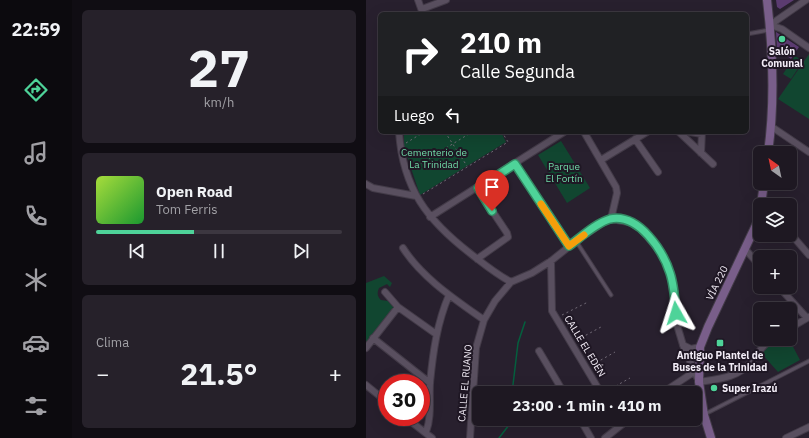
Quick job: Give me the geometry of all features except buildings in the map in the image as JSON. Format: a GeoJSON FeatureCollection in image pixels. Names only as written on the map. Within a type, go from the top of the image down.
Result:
{"type":"FeatureCollection","features":[{"type":"Feature","properties":{"kind":"main road"},"geometry":{"type":"LineString","coordinates":[[766,0],[770,27],[772,127],[769,146]]}},
{"type":"Feature","properties":{"kind":"main road","name":"VÍA 220"},"geometry":{"type":"LineString","coordinates":[[711,438],[704,415],[699,382],[700,347],[708,326],[753,232]]}},
{"type":"Feature","properties":{"kind":"street"},"geometry":{"type":"LineString","coordinates":[[418,0],[422,12],[446,0]]}},
{"type":"Feature","properties":{"kind":"street"},"geometry":{"type":"LineString","coordinates":[[770,27],[806,0]]}},
{"type":"Feature","properties":{"kind":"street"},"geometry":{"type":"LineString","coordinates":[[770,27],[782,29],[809,48]]}},
{"type":"Feature","properties":{"kind":"street"},"geometry":{"type":"LineString","coordinates":[[772,127],[809,152]]}},
{"type":"Feature","properties":{"kind":"street"},"geometry":{"type":"LineString","coordinates":[[399,134],[400,148],[417,197],[430,217],[452,239],[492,271],[511,282],[532,274],[604,222],[611,219],[629,222],[640,228],[663,255],[671,274],[677,325],[683,345],[699,382],[726,378],[741,371],[752,361],[763,346]]}},
{"type":"Feature","properties":{"kind":"street"},"geometry":{"type":"LineString","coordinates":[[430,217],[561,134]]}},
{"type":"Feature","properties":{"kind":"street"},"geometry":{"type":"LineString","coordinates":[[585,134],[616,187],[617,193],[611,219]]}},
{"type":"Feature","properties":{"kind":"street"},"geometry":{"type":"LineString","coordinates":[[601,160],[644,134]]}},
{"type":"Feature","properties":{"kind":"street"},"geometry":{"type":"LineString","coordinates":[[681,134],[713,164]]}},
{"type":"Feature","properties":{"kind":"street"},"geometry":{"type":"LineString","coordinates":[[701,153],[702,134]]}},
{"type":"Feature","properties":{"kind":"street"},"geometry":{"type":"LineString","coordinates":[[635,139],[658,172]]}},
{"type":"Feature","properties":{"kind":"street"},"geometry":{"type":"LineString","coordinates":[[515,164],[569,246]]}},
{"type":"Feature","properties":{"kind":"street"},"geometry":{"type":"LineString","coordinates":[[366,184],[374,188],[417,197]]}},
{"type":"Feature","properties":{"kind":"street"},"geometry":{"type":"LineString","coordinates":[[477,259],[508,237],[507,233],[478,188]]}},
{"type":"Feature","properties":{"kind":"street"},"geometry":{"type":"LineString","coordinates":[[797,241],[809,255]]}},
{"type":"Feature","properties":{"kind":"street"},"geometry":{"type":"LineString","coordinates":[[403,248],[410,259],[449,295],[484,320]]}},
{"type":"Feature","properties":{"kind":"street"},"geometry":{"type":"LineString","coordinates":[[745,249],[753,258]]}},
{"type":"Feature","properties":{"kind":"street","name":"CALLE EL EDÉN"},"geometry":{"type":"LineString","coordinates":[[552,261],[552,311],[598,386]]}},
{"type":"Feature","properties":{"kind":"street","name":"CALLE EL RUANO"},"geometry":{"type":"LineString","coordinates":[[470,438],[476,348],[484,320],[496,301],[511,282]]}},
{"type":"Feature","properties":{"kind":"street"},"geometry":{"type":"LineString","coordinates":[[385,292],[398,307],[436,334]]}},
{"type":"Feature","properties":{"kind":"street"},"geometry":{"type":"LineString","coordinates":[[786,294],[808,318],[797,324]]}},
{"type":"Feature","properties":{"kind":"street"},"geometry":{"type":"LineString","coordinates":[[430,383],[436,334],[449,295]]}},
{"type":"Feature","properties":{"kind":"street"},"geometry":{"type":"LineString","coordinates":[[366,348],[398,307]]}},
{"type":"Feature","properties":{"kind":"street"},"geometry":{"type":"LineString","coordinates":[[373,338],[419,374]]}},
{"type":"Feature","properties":{"kind":"street"},"geometry":{"type":"LineString","coordinates":[[683,345],[691,349],[700,347]]}},
{"type":"Feature","properties":{"kind":"street"},"geometry":{"type":"LineString","coordinates":[[539,351],[560,386]]}},
{"type":"Feature","properties":{"kind":"street"},"geometry":{"type":"LineString","coordinates":[[673,386],[694,372]]}},
{"type":"Feature","properties":{"kind":"street"},"geometry":{"type":"LineString","coordinates":[[366,385],[378,395]]}},
{"type":"Feature","properties":{"kind":"street"},"geometry":{"type":"LineString","coordinates":[[418,426],[432,438]]}},
{"type":"Feature","properties":{"kind":"street"},"geometry":{"type":"LineString","coordinates":[[426,432],[427,426]]}},
{"type":"Feature","properties":{"kind":"street"},"geometry":{"type":"LineString","coordinates":[[584,426],[591,438]]}},
{"type":"Feature","properties":{"kind":"street"},"geometry":{"type":"LineString","coordinates":[[605,438],[620,426]]}},
{"type":"Feature","properties":{"kind":"street"},"geometry":{"type":"LineString","coordinates":[[786,438],[809,427]]}},
{"type":"Feature","properties":{"kind":"lane"},"geometry":{"type":"LineString","coordinates":[[749,33],[770,27]]}},
{"type":"Feature","properties":{"kind":"lane"},"geometry":{"type":"LineString","coordinates":[[576,241],[611,295]]}},
{"type":"Feature","properties":{"kind":"lane"},"geometry":{"type":"LineString","coordinates":[[704,415],[809,361]]}},
{"type":"Feature","properties":{"kind":"path"},"geometry":{"type":"LineString","coordinates":[[405,144],[421,134]]}},
{"type":"Feature","properties":{"kind":"path"},"geometry":{"type":"LineString","coordinates":[[447,134],[468,167]]}},
{"type":"Feature","properties":{"kind":"path"},"geometry":{"type":"LineString","coordinates":[[412,170],[469,134]]}},
{"type":"Feature","properties":{"kind":"path"},"geometry":{"type":"LineString","coordinates":[[417,197],[508,142],[503,134]]}},
{"type":"Feature","properties":{"kind":"path"},"geometry":{"type":"LineString","coordinates":[[556,318],[588,302]]}},
{"type":"Feature","properties":{"kind":"path"},"geometry":{"type":"LineString","coordinates":[[571,344],[601,327]]}},
{"type":"Feature","properties":{"kind":"path"},"geometry":{"type":"LineString","coordinates":[[586,368],[615,352]]}},
{"type":"Feature","properties":{"kind":"path"},"geometry":{"type":"LineString","coordinates":[[615,386],[630,378]]}},
{"type":"Feature","properties":{"kind":"green space"},"geometry":{"type":"Polygon","coordinates":[[[809,54],[809,119],[778,99],[809,54]]]}},
{"type":"Feature","properties":{"kind":"green space"},"geometry":{"type":"Polygon","coordinates":[[[795,56],[803,61],[791,79],[783,74],[795,56]]]}},
{"type":"Feature","properties":{"kind":"green space","name":"Cementerio de La Trinidad"},"geometry":{"type":"Polygon","coordinates":[[[404,134],[502,134],[506,142],[420,195],[404,147],[404,134]]]}},
{"type":"Feature","properties":{"kind":"green space","name":"Parque El Fortín"},"geometry":{"type":"Polygon","coordinates":[[[561,141],[590,188],[567,203],[538,155],[561,141]]]}},
{"type":"Feature","properties":{"kind":"green space"},"geometry":{"type":"Polygon","coordinates":[[[384,276],[392,283],[390,287],[387,284],[379,288],[378,296],[381,300],[388,301],[394,308],[366,343],[366,283],[384,276]]]}},
{"type":"Feature","properties":{"kind":"green space"},"geometry":{"type":"Polygon","coordinates":[[[767,346],[793,346],[800,360],[778,372],[762,354],[767,346]]]}},
{"type":"Feature","properties":{"kind":"waterway"},"geometry":{"type":"LineString","coordinates":[[513,386],[518,343],[525,322]]}},
{"type":"Feature","properties":{"kind":"waterway"},"geometry":{"type":"LineString","coordinates":[[499,438],[508,426]]}},
{"type":"Feature","properties":{"kind":"slow traffic"},"geometry":{"type":"LineString","coordinates":[[541,204],[569,246],[584,235]]}},
{"type":"Feature","properties":{"kind":"place","name":"Salón Comunal"},"geometry":{"type":"Point","coordinates":[782,39]}},
{"type":"Feature","properties":{"kind":"place","name":"Antiguo Plantel de Buses de la Trinidad"},"geometry":{"type":"Point","coordinates":[720,343]}},
{"type":"Feature","properties":{"kind":"place","name":"Super Irazú"},"geometry":{"type":"Point","coordinates":[714,388]}},
{"type":"Feature","properties":{"kind":"route"},"geometry":{"type":"LineString","coordinates":[[492,211],[478,188],[515,164],[569,246],[604,222],[611,219],[620,219],[640,228],[653,241],[663,255],[671,274],[676,313]]}}]}
